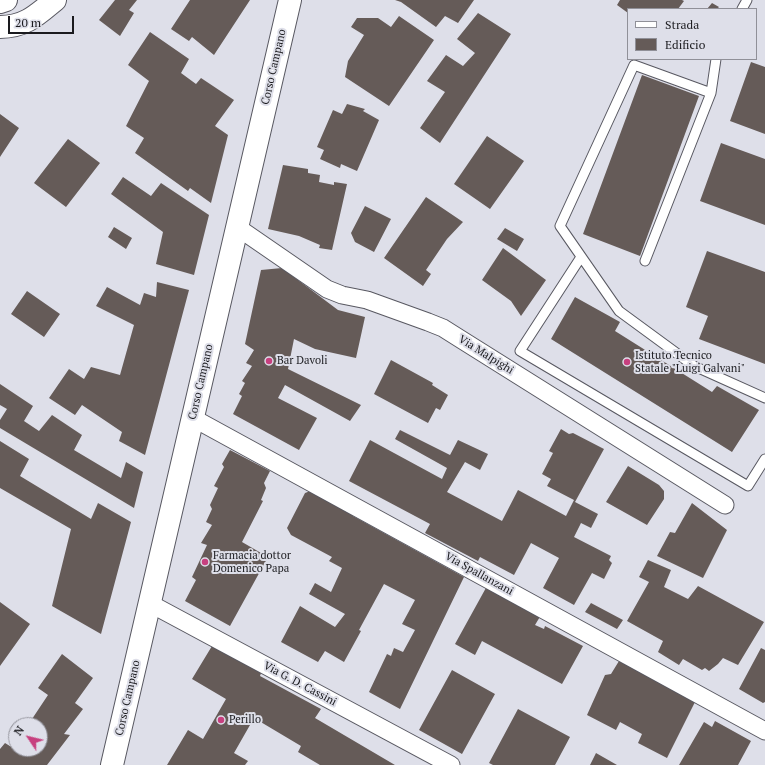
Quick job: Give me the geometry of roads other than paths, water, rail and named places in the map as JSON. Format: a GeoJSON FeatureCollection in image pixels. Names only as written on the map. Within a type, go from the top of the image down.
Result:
{"type":"FeatureCollection","features":[{"type":"Feature","properties":{"kind":"main road"},"geometry":{"type":"LineString","coordinates":[[0,2],[6,0]]}},
{"type":"Feature","properties":{"kind":"main road"},"geometry":{"type":"LineString","coordinates":[[0,27],[18,25],[35,16],[55,0]]}},
{"type":"Feature","properties":{"kind":"main road","name":"Corso Campano"},"geometry":{"type":"LineString","coordinates":[[112,765],[290,0]]}},
{"type":"Feature","properties":{"kind":"street","name":"Via Malpighi"},"geometry":{"type":"LineString","coordinates":[[237,227],[327,289],[342,295],[367,300],[443,328],[725,505]]}},
{"type":"Feature","properties":{"kind":"street","name":"Via Spallanzani"},"geometry":{"type":"LineString","coordinates":[[193,418],[765,731]]}},
{"type":"Feature","properties":{"kind":"street","name":"Via G. D. Cassini"},"geometry":{"type":"LineString","coordinates":[[149,603],[451,765]]}},
{"type":"Feature","properties":{"kind":"lane"},"geometry":{"type":"LineString","coordinates":[[645,261],[710,92],[716,60]]}},
{"type":"Feature","properties":{"kind":"lane"},"geometry":{"type":"LineString","coordinates":[[710,92],[634,65],[560,226],[619,312],[694,366],[765,398]]}},
{"type":"Feature","properties":{"kind":"lane"},"geometry":{"type":"LineString","coordinates":[[581,257],[520,351],[748,486],[765,459]]}},
{"type":"Feature","properties":{"kind":"place","name":"Bar Davoli"},"geometry":{"type":"Point","coordinates":[269,361]}},
{"type":"Feature","properties":{"kind":"place","name":"Istituto Tecnico Statale \"Luigi Galvani\""},"geometry":{"type":"Point","coordinates":[627,362]}},
{"type":"Feature","properties":{"kind":"place","name":"Farmacia dottor Domenico Papa"},"geometry":{"type":"Point","coordinates":[205,562]}},
{"type":"Feature","properties":{"kind":"place","name":"Perillo"},"geometry":{"type":"Point","coordinates":[221,720]}}]}
